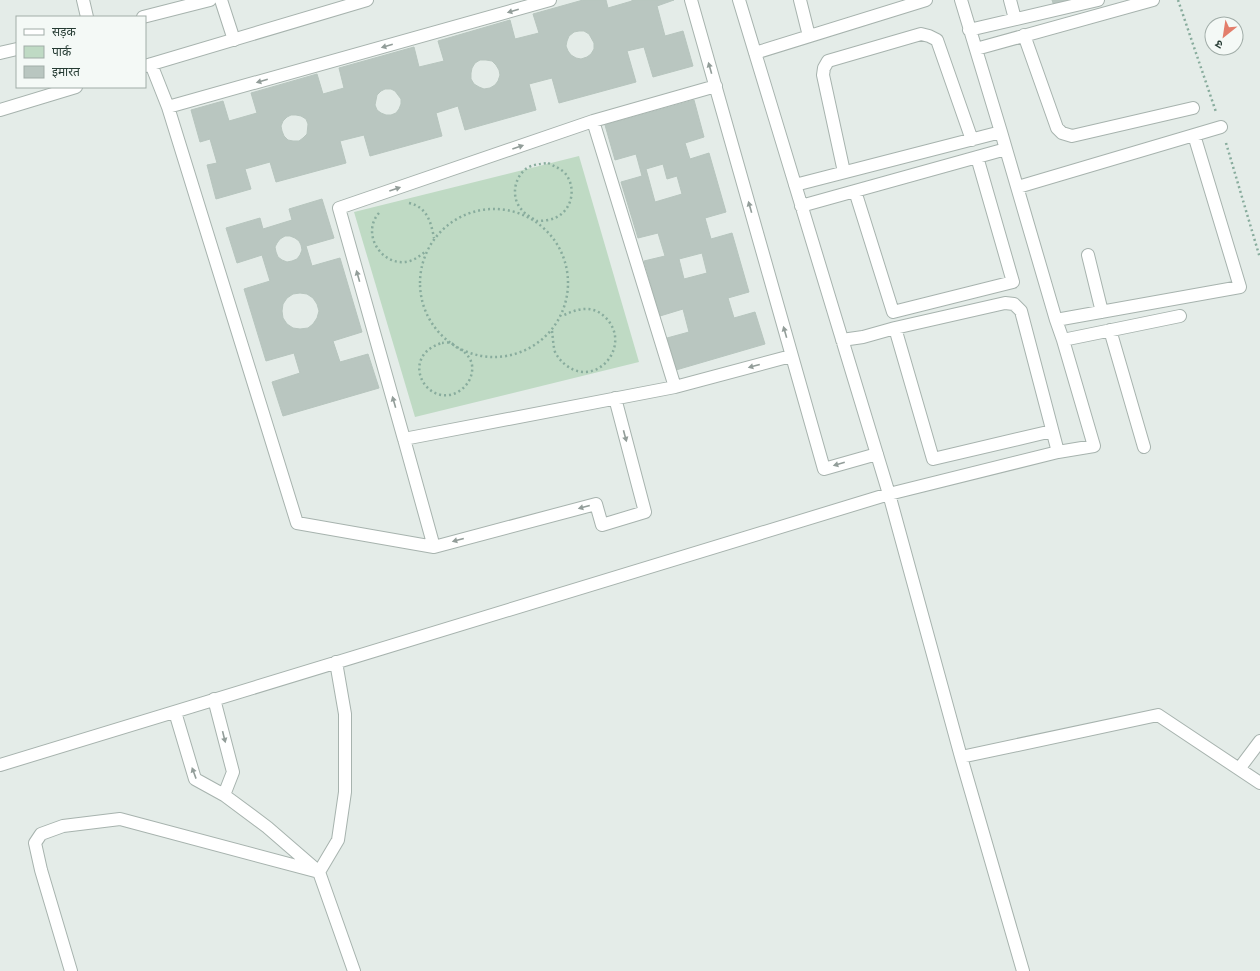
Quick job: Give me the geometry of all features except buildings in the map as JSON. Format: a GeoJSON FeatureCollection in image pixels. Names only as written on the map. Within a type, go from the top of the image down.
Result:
{"type":"FeatureCollection","features":[{"type":"Feature","properties":{"kind":"street"},"geometry":{"type":"LineString","coordinates":[[83,0],[87,16]]}},
{"type":"Feature","properties":{"kind":"street"},"geometry":{"type":"LineString","coordinates":[[146,16],[210,0]]}},
{"type":"Feature","properties":{"kind":"street"},"geometry":{"type":"LineString","coordinates":[[221,0],[234,40]]}},
{"type":"Feature","properties":{"kind":"street"},"geometry":{"type":"LineString","coordinates":[[366,0],[148,65],[168,107],[297,523],[434,547],[596,504],[602,525],[645,512],[615,398]]}},
{"type":"Feature","properties":{"kind":"street"},"geometry":{"type":"LineString","coordinates":[[168,107],[550,0]]}},
{"type":"Feature","properties":{"kind":"street"},"geometry":{"type":"LineString","coordinates":[[691,0],[824,469],[877,454]]}},
{"type":"Feature","properties":{"kind":"street"},"geometry":{"type":"LineString","coordinates":[[739,0],[889,494],[961,757],[1023,971]]}},
{"type":"Feature","properties":{"kind":"street"},"geometry":{"type":"LineString","coordinates":[[800,0],[809,36]]}},
{"type":"Feature","properties":{"kind":"street"},"geometry":{"type":"LineString","coordinates":[[755,53],[926,0]]}},
{"type":"Feature","properties":{"kind":"street"},"geometry":{"type":"LineString","coordinates":[[0,765],[889,494],[1058,452],[1094,446],[1018,187],[960,0]]}},
{"type":"Feature","properties":{"kind":"street"},"geometry":{"type":"LineString","coordinates":[[1010,0],[1015,19]]}},
{"type":"Feature","properties":{"kind":"street"},"geometry":{"type":"LineString","coordinates":[[969,30],[1098,0]]}},
{"type":"Feature","properties":{"kind":"street"},"geometry":{"type":"LineString","coordinates":[[976,49],[1153,0]]}},
{"type":"Feature","properties":{"kind":"street"},"geometry":{"type":"LineString","coordinates":[[844,172],[823,75],[824,68],[828,61],[921,34],[937,40],[972,140]]}},
{"type":"Feature","properties":{"kind":"street"},"geometry":{"type":"LineString","coordinates":[[1024,35],[1057,128],[1062,133],[1072,136],[1193,108]]}},
{"type":"Feature","properties":{"kind":"street"},"geometry":{"type":"LineString","coordinates":[[0,53],[16,49]]}},
{"type":"Feature","properties":{"kind":"street"},"geometry":{"type":"LineString","coordinates":[[434,547],[339,208],[593,122],[716,86]]}},
{"type":"Feature","properties":{"kind":"street"},"geometry":{"type":"LineString","coordinates":[[0,110],[73,88]]}},
{"type":"Feature","properties":{"kind":"street"},"geometry":{"type":"LineString","coordinates":[[593,122],[675,387]]}},
{"type":"Feature","properties":{"kind":"street"},"geometry":{"type":"LineString","coordinates":[[1018,187],[1221,127]]}},
{"type":"Feature","properties":{"kind":"street"},"geometry":{"type":"LineString","coordinates":[[795,185],[1001,132]]}},
{"type":"Feature","properties":{"kind":"street"},"geometry":{"type":"LineString","coordinates":[[1056,320],[1240,287],[1194,135]]}},
{"type":"Feature","properties":{"kind":"street"},"geometry":{"type":"LineString","coordinates":[[801,206],[1006,149]]}},
{"type":"Feature","properties":{"kind":"street"},"geometry":{"type":"LineString","coordinates":[[855,191],[894,312],[1014,282],[977,157]]}},
{"type":"Feature","properties":{"kind":"street"},"geometry":{"type":"LineString","coordinates":[[1088,255],[1102,312]]}},
{"type":"Feature","properties":{"kind":"street"},"geometry":{"type":"LineString","coordinates":[[842,340],[863,337],[895,328],[1005,303],[1014,304],[1021,311],[1058,452]]}},
{"type":"Feature","properties":{"kind":"street"},"geometry":{"type":"LineString","coordinates":[[1063,340],[1180,316]]}},
{"type":"Feature","properties":{"kind":"street"},"geometry":{"type":"LineString","coordinates":[[895,328],[932,459],[1052,431]]}},
{"type":"Feature","properties":{"kind":"street"},"geometry":{"type":"LineString","coordinates":[[1110,330],[1144,447]]}},
{"type":"Feature","properties":{"kind":"street"},"geometry":{"type":"LineString","coordinates":[[404,439],[675,387],[792,356]]}},
{"type":"Feature","properties":{"kind":"street"},"geometry":{"type":"LineString","coordinates":[[319,872],[338,840],[345,792],[345,714],[336,662]]}},
{"type":"Feature","properties":{"kind":"street"},"geometry":{"type":"LineString","coordinates":[[214,699],[233,772],[224,795]]}},
{"type":"Feature","properties":{"kind":"street"},"geometry":{"type":"LineString","coordinates":[[175,712],[195,778],[224,795],[267,827],[319,872],[354,971]]}},
{"type":"Feature","properties":{"kind":"street"},"geometry":{"type":"LineString","coordinates":[[961,757],[1158,715],[1260,783]]}},
{"type":"Feature","properties":{"kind":"street"},"geometry":{"type":"LineString","coordinates":[[1239,769],[1260,741]]}},
{"type":"Feature","properties":{"kind":"street"},"geometry":{"type":"LineString","coordinates":[[71,971],[41,870],[35,843],[42,834],[63,826],[120,819],[319,872]]}},
{"type":"Feature","properties":{"kind":"path"},"geometry":{"type":"LineString","coordinates":[[1178,0],[1221,127],[1260,258]]}},
{"type":"Feature","properties":{"kind":"path"},"geometry":{"type":"LineString","coordinates":[[434,239],[427,250],[420,272],[420,294],[427,316],[440,334],[458,348],[466,352],[470,359],[472,368],[471,376],[467,384],[461,390],[454,394],[445,395],[437,394],[429,390],[423,383],[420,375],[419,366],[421,358],[426,350],[433,345],[451,343],[458,348],[477,355],[498,358],[518,354],[537,345],[552,331],[562,316],[568,296],[569,274],[563,254],[552,236],[537,221],[521,210],[516,201],[515,192],[516,182],[521,174],[528,167],[538,164],[548,164],[557,167],[570,181],[572,190],[568,206],[563,213],[555,218],[537,221],[516,212],[493,208],[470,212],[450,223],[434,239]]}},
{"type":"Feature","properties":{"kind":"path"},"geometry":{"type":"LineString","coordinates":[[404,202],[414,204],[429,218],[434,239]]}},
{"type":"Feature","properties":{"kind":"path"},"geometry":{"type":"LineString","coordinates":[[381,211],[377,215],[373,224],[372,235],[375,244],[381,253],[389,259],[399,262],[410,261],[419,257],[427,250]]}},
{"type":"Feature","properties":{"kind":"path"},"geometry":{"type":"LineString","coordinates":[[552,331],[556,353],[561,362],[570,368],[580,371],[591,371],[608,361],[614,351],[616,341],[615,331],[610,322],[602,314],[593,310],[582,308],[562,316]]}},
{"type":"Feature","properties":{"kind":"green space"},"geometry":{"type":"Polygon","coordinates":[[[579,156],[639,362],[415,417],[354,212],[579,156]]]}}]}
